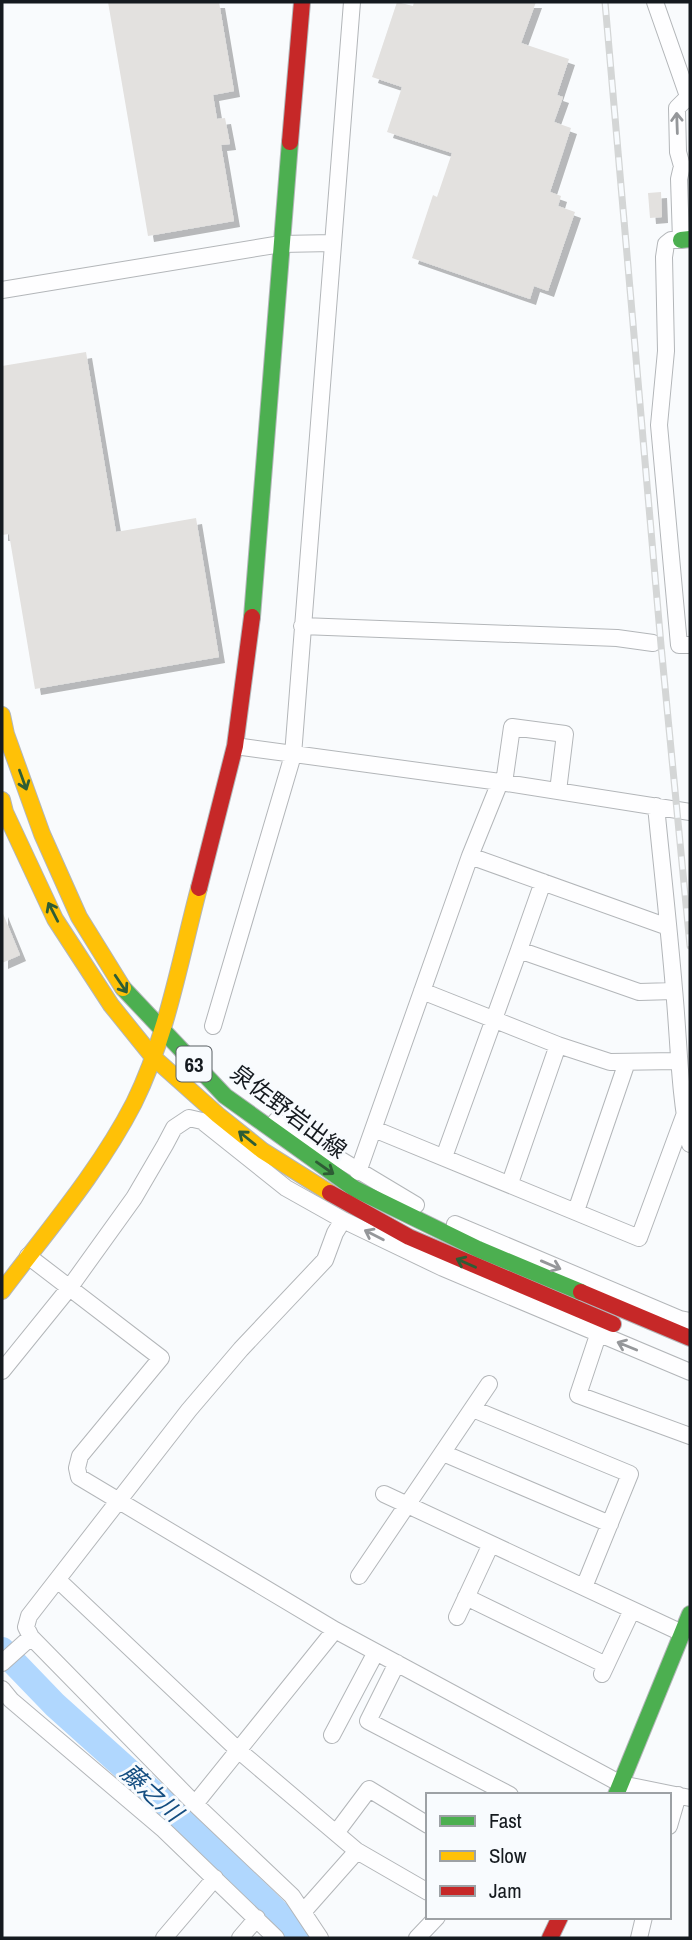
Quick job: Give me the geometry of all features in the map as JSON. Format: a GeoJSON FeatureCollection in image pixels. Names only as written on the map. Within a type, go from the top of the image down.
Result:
{"type":"FeatureCollection","features":[{"type":"Feature","properties":{"kind":"main road"},"geometry":{"type":"LineString","coordinates":[[2,1291],[96,1167],[134,1102],[162,1032],[235,746],[250,641],[302,2]]}},
{"type":"Feature","properties":{"kind":"main road","name":"泉佐野岩出線"},"geometry":{"type":"LineString","coordinates":[[2,715],[6,734],[42,834],[79,917],[124,990],[225,1096],[355,1189],[425,1224],[690,1338]]}},
{"type":"Feature","properties":{"kind":"main road","name":"泉佐野岩出線"},"geometry":{"type":"LineString","coordinates":[[2,800],[5,812],[55,919],[111,1005],[153,1056],[218,1115],[263,1151],[346,1203],[409,1237],[528,1290],[690,1355]]}},
{"type":"Feature","properties":{"kind":"main road"},"geometry":{"type":"LineString","coordinates":[[619,1789],[690,1614]]}},
{"type":"Feature","properties":{"kind":"main road"},"geometry":{"type":"LineString","coordinates":[[550,1938],[559,1919]]}},
{"type":"Feature","properties":{"kind":"street"},"geometry":{"type":"LineString","coordinates":[[213,1026],[293,755],[352,2]]}},
{"type":"Feature","properties":{"kind":"street"},"geometry":{"type":"LineString","coordinates":[[655,2],[689,99],[677,108],[678,152],[682,166],[679,179],[686,239],[671,240],[666,244],[664,257],[666,351],[659,425],[679,645],[690,645]]}},
{"type":"Feature","properties":{"kind":"street"},"geometry":{"type":"LineString","coordinates":[[2,289],[281,244],[332,243]]}},
{"type":"Feature","properties":{"kind":"street"},"geometry":{"type":"LineString","coordinates":[[302,625],[617,638],[653,643]]}},
{"type":"Feature","properties":{"kind":"street"},"geometry":{"type":"LineString","coordinates":[[358,1172],[470,856],[500,782],[505,776],[512,727],[565,734],[558,791]]}},
{"type":"Feature","properties":{"kind":"street"},"geometry":{"type":"LineString","coordinates":[[235,746],[690,811]]}},
{"type":"Feature","properties":{"kind":"street"},"geometry":{"type":"LineString","coordinates":[[656,806],[678,1061],[690,1144]]}},
{"type":"Feature","properties":{"kind":"street"},"geometry":{"type":"LineString","coordinates":[[470,856],[668,927]]}},
{"type":"Feature","properties":{"kind":"street"},"geometry":{"type":"LineString","coordinates":[[444,1157],[543,882]]}},
{"type":"Feature","properties":{"kind":"street"},"geometry":{"type":"LineString","coordinates":[[519,950],[639,992],[674,991]]}},
{"type":"Feature","properties":{"kind":"street"},"geometry":{"type":"LineString","coordinates":[[422,991],[558,1045],[610,1062],[678,1061]]}},
{"type":"Feature","properties":{"kind":"street"},"geometry":{"type":"LineString","coordinates":[[510,1183],[558,1045]]}},
{"type":"Feature","properties":{"kind":"street"},"geometry":{"type":"LineString","coordinates":[[576,1211],[627,1062]]}},
{"type":"Feature","properties":{"kind":"street"},"geometry":{"type":"LineString","coordinates":[[211,1082],[398,1196],[465,1229],[690,1321]]}},
{"type":"Feature","properties":{"kind":"street"},"geometry":{"type":"LineString","coordinates":[[374,1129],[639,1238],[684,1116]]}},
{"type":"Feature","properties":{"kind":"street"},"geometry":{"type":"LineString","coordinates":[[2,1371],[70,1287],[134,1198],[174,1128],[189,1118],[202,1121],[286,1188],[343,1220],[443,1268],[690,1372]]}},
{"type":"Feature","properties":{"kind":"street"},"geometry":{"type":"LineString","coordinates":[[320,1938],[292,1896],[28,1640],[26,1627],[29,1616],[189,1410],[241,1349],[325,1259],[343,1220]]}},
{"type":"Feature","properties":{"kind":"street"},"geometry":{"type":"LineString","coordinates":[[28,1256],[161,1358],[80,1456],[76,1468],[79,1477],[335,1630],[619,1789],[656,1793]]}},
{"type":"Feature","properties":{"kind":"street"},"geometry":{"type":"LineString","coordinates":[[598,1335],[578,1395],[690,1436]]}},
{"type":"Feature","properties":{"kind":"street"},"geometry":{"type":"LineString","coordinates":[[359,1576],[489,1384]]}},
{"type":"Feature","properties":{"kind":"street"},"geometry":{"type":"LineString","coordinates":[[473,1409],[630,1474],[584,1587]]}},
{"type":"Feature","properties":{"kind":"street"},"geometry":{"type":"LineString","coordinates":[[443,1452],[610,1524]]}},
{"type":"Feature","properties":{"kind":"street"},"geometry":{"type":"LineString","coordinates":[[384,1494],[682,1633]]}},
{"type":"Feature","properties":{"kind":"street"},"geometry":{"type":"LineString","coordinates":[[457,1617],[491,1544]]}},
{"type":"Feature","properties":{"kind":"street"},"geometry":{"type":"LineString","coordinates":[[58,1580],[238,1751],[357,1851],[426,1891]]}},
{"type":"Feature","properties":{"kind":"street"},"geometry":{"type":"LineString","coordinates":[[466,1597],[604,1671],[632,1610]]}},
{"type":"Feature","properties":{"kind":"street"},"geometry":{"type":"LineString","coordinates":[[195,1804],[335,1630]]}},
{"type":"Feature","properties":{"kind":"street"},"geometry":{"type":"LineString","coordinates":[[2,1663],[28,1640]]}},
{"type":"Feature","properties":{"kind":"street"},"geometry":{"type":"LineString","coordinates":[[332,1735],[376,1652]]}},
{"type":"Feature","properties":{"kind":"street"},"geometry":{"type":"LineString","coordinates":[[397,1663],[368,1721],[506,1793]]}},
{"type":"Feature","properties":{"kind":"street"},"geometry":{"type":"LineString","coordinates":[[2,1689],[215,1878],[276,1938]]}},
{"type":"Feature","properties":{"kind":"street"},"geometry":{"type":"LineString","coordinates":[[336,1833],[369,1789],[426,1824]]}},
{"type":"Feature","properties":{"kind":"street"},"geometry":{"type":"LineString","coordinates":[[671,1822],[684,1796]]}},
{"type":"Feature","properties":{"kind":"street"},"geometry":{"type":"LineString","coordinates":[[303,1912],[357,1851]]}},
{"type":"Feature","properties":{"kind":"street"},"geometry":{"type":"LineString","coordinates":[[164,1938],[215,1878]]}},
{"type":"Feature","properties":{"kind":"street"},"geometry":{"type":"LineString","coordinates":[[240,1938],[257,1918]]}},
{"type":"Feature","properties":{"kind":"street"},"geometry":{"type":"LineString","coordinates":[[416,1938],[435,1919]]}},
{"type":"Feature","properties":{"kind":"street"},"geometry":{"type":"LineString","coordinates":[[639,1938],[644,1919]]}},
{"type":"Feature","properties":{"kind":"building"},"geometry":{"type":"Polygon","coordinates":[[[108,2],[219,2],[234,91],[213,95],[217,119],[225,118],[230,144],[221,145],[234,221],[148,236],[108,2]]]}},
{"type":"Feature","properties":{"kind":"building"},"geometry":{"type":"Polygon","coordinates":[[[397,2],[413,6],[414,2],[536,2],[521,43],[569,59],[557,95],[563,97],[554,122],[571,128],[550,192],[561,196],[558,206],[575,212],[548,291],[534,286],[530,299],[412,258],[433,195],[437,197],[452,153],[387,132],[402,87],[372,77],[397,2]]]}},
{"type":"Feature","properties":{"kind":"building"},"geometry":{"type":"Polygon","coordinates":[[[661,192],[662,217],[650,218],[648,193],[661,192]]]}},
{"type":"Feature","properties":{"kind":"building"},"geometry":{"type":"Polygon","coordinates":[[[86,352],[116,532],[196,518],[219,657],[35,689],[9,534],[2,535],[2,366],[86,352]]]}},
{"type":"Feature","properties":{"kind":"building"},"geometry":{"type":"Polygon","coordinates":[[[2,911],[20,955],[2,963],[2,911]]]}},
{"type":"Feature","properties":{"kind":"waterway","name":"藤之川"},"geometry":{"type":"LineString","coordinates":[[2,1650],[55,1705],[172,1810],[291,1926],[297,1938]]}},
{"type":"Feature","properties":{"kind":"railway"},"geometry":{"type":"LineString","coordinates":[[605,2],[690,946]]}},
{"type":"Feature","properties":{"kind":"traffic: fast"},"geometry":{"type":"LineString","coordinates":[[252,617],[290,142]]}},
{"type":"Feature","properties":{"kind":"traffic: fast"},"geometry":{"type":"LineString","coordinates":[[681,240],[690,239]]}},
{"type":"Feature","properties":{"kind":"traffic: fast"},"geometry":{"type":"LineString","coordinates":[[123,988],[225,1096],[355,1189],[478,1249],[581,1292]]}},
{"type":"Feature","properties":{"kind":"traffic: fast"},"geometry":{"type":"LineString","coordinates":[[617,1793],[690,1614]]}},
{"type":"Feature","properties":{"kind":"traffic: slow"},"geometry":{"type":"LineString","coordinates":[[2,715],[6,734],[42,834],[79,917],[123,988]]}},
{"type":"Feature","properties":{"kind":"traffic: slow"},"geometry":{"type":"LineString","coordinates":[[2,800],[5,812],[55,919],[111,1005],[153,1057],[263,1151],[330,1193]]}},
{"type":"Feature","properties":{"kind":"traffic: slow"},"geometry":{"type":"LineString","coordinates":[[2,1291],[89,1176],[134,1103],[164,1025],[199,888]]}},
{"type":"Feature","properties":{"kind":"traffic: jam"},"geometry":{"type":"LineString","coordinates":[[290,142],[302,2]]}},
{"type":"Feature","properties":{"kind":"traffic: jam"},"geometry":{"type":"LineString","coordinates":[[199,888],[235,746],[252,617]]}},
{"type":"Feature","properties":{"kind":"traffic: jam"},"geometry":{"type":"LineString","coordinates":[[330,1193],[409,1237],[613,1324]]}},
{"type":"Feature","properties":{"kind":"traffic: jam"},"geometry":{"type":"LineString","coordinates":[[581,1292],[690,1338]]}},
{"type":"Feature","properties":{"kind":"traffic: jam"},"geometry":{"type":"LineString","coordinates":[[550,1938],[559,1919]]}}]}
